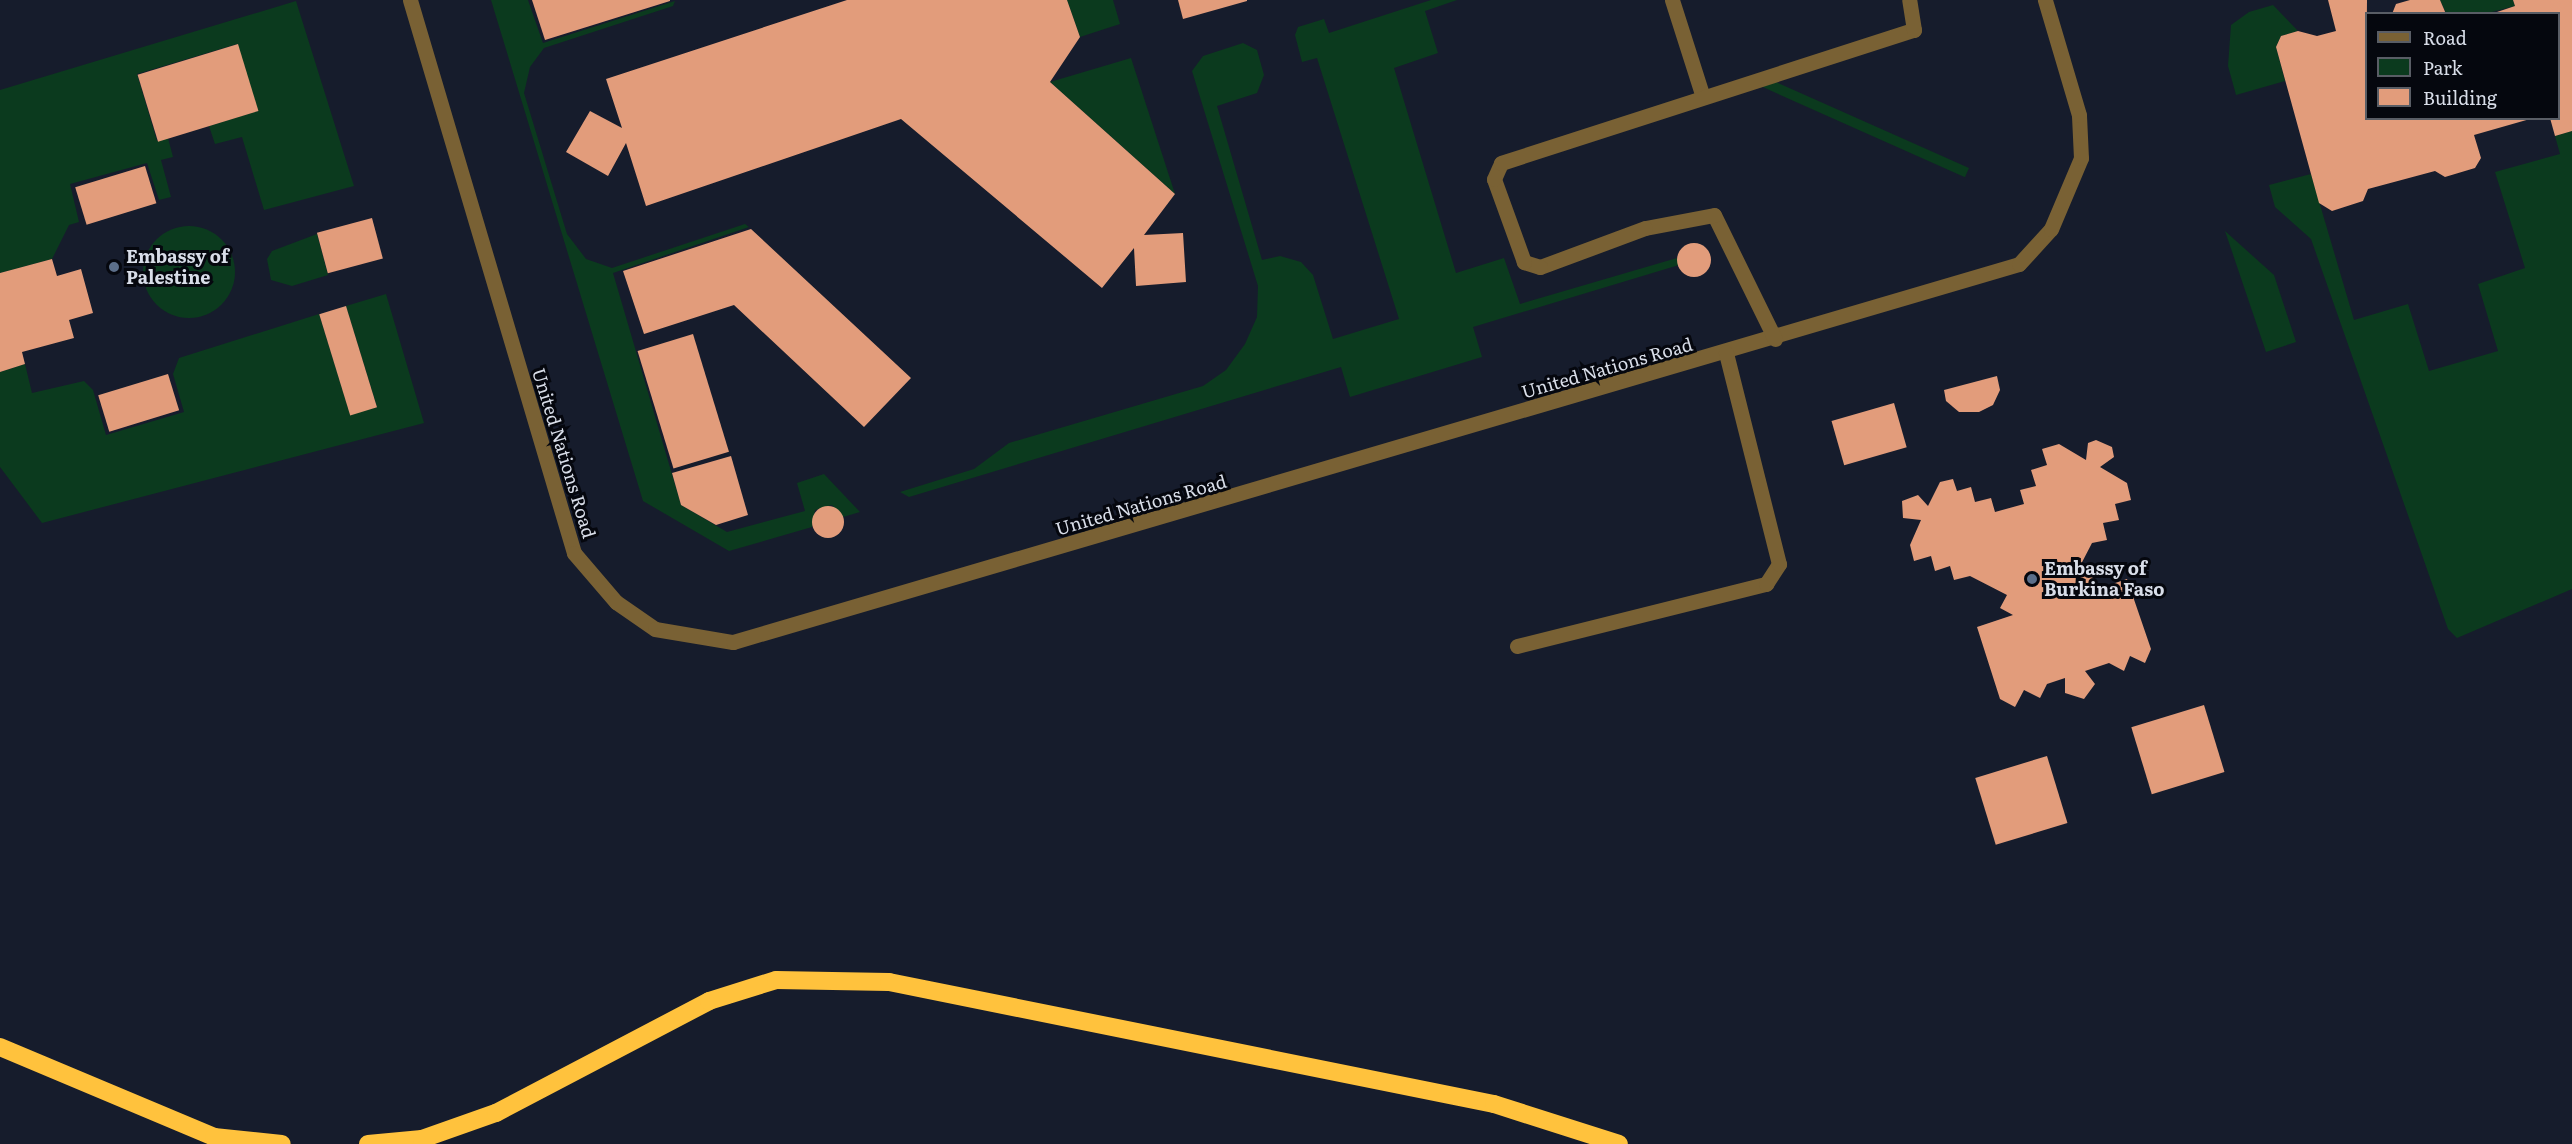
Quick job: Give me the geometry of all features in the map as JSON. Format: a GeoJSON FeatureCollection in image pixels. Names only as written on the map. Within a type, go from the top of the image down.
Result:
{"type":"FeatureCollection","features":[{"type":"Feature","properties":{"kind":"highway"},"geometry":{"type":"LineString","coordinates":[[368,1144],[422,1139],[496,1113],[709,1001],[776,980],[889,982],[1494,1104],[1618,1144]]}},
{"type":"Feature","properties":{"kind":"highway"},"geometry":{"type":"LineString","coordinates":[[0,1047],[214,1137],[282,1144]]}},
{"type":"Feature","properties":{"kind":"street","name":"United Nations Road"},"geometry":{"type":"LineString","coordinates":[[410,0],[566,533],[585,568],[616,602],[655,628],[680,636],[733,642],[761,637],[1775,339],[1998,273],[2019,264],[2051,229],[2074,180],[2082,135],[2045,0]]}},
{"type":"Feature","properties":{"kind":"street"},"geometry":{"type":"LineString","coordinates":[[1672,0],[1703,97]]}},
{"type":"Feature","properties":{"kind":"street"},"geometry":{"type":"LineString","coordinates":[[1775,339],[1714,215],[1645,228],[1540,267],[1524,262],[1494,179],[1501,163],[1914,30],[1909,0]]}},
{"type":"Feature","properties":{"kind":"street"},"geometry":{"type":"LineString","coordinates":[[1517,646],[1766,584],[1779,564],[1726,353]]}},
{"type":"Feature","properties":{"kind":"green space"},"geometry":{"type":"Polygon","coordinates":[[[491,0],[528,0],[543,43],[675,1],[673,6],[544,48],[530,67],[524,93],[567,234],[586,259],[612,268],[745,224],[749,227],[613,273],[681,505],[727,532],[805,511],[797,483],[824,474],[860,512],[843,517],[832,505],[815,510],[812,527],[729,551],[643,501],[491,0]]]}},
{"type":"Feature","properties":{"kind":"green space"},"geometry":{"type":"Polygon","coordinates":[[[1067,0],[1113,0],[1120,24],[1080,37],[1067,0]]]}},
{"type":"Feature","properties":{"kind":"green space"},"geometry":{"type":"Polygon","coordinates":[[[1431,0],[1457,0],[1425,11],[1438,53],[1394,68],[1456,273],[1504,258],[1520,304],[1677,258],[1679,265],[1473,327],[1482,357],[1350,397],[1341,367],[909,497],[900,492],[974,469],[1009,443],[1203,386],[1226,370],[1245,344],[1257,317],[1258,286],[1192,71],[1203,56],[1243,43],[1257,50],[1264,75],[1257,93],[1217,106],[1262,260],[1280,256],[1301,262],[1313,275],[1333,339],[1399,319],[1317,58],[1302,62],[1295,35],[1298,27],[1324,19],[1329,33],[1431,0]]]}},
{"type":"Feature","properties":{"kind":"green space"},"geometry":{"type":"Polygon","coordinates":[[[2440,0],[2513,0],[2515,6],[2492,12],[2446,12],[2440,0]]]}},
{"type":"Feature","properties":{"kind":"green space"},"geometry":{"type":"Polygon","coordinates":[[[296,1],[354,186],[264,210],[242,137],[215,144],[209,126],[258,111],[237,44],[137,74],[157,141],[168,138],[173,157],[161,160],[171,197],[159,200],[147,163],[70,184],[79,222],[69,225],[52,259],[0,273],[0,90],[296,1]]]}},
{"type":"Feature","properties":{"kind":"green space"},"geometry":{"type":"Polygon","coordinates":[[[2273,5],[2298,31],[2281,36],[2276,47],[2285,81],[2236,95],[2228,66],[2231,25],[2249,12],[2273,5]]]}},
{"type":"Feature","properties":{"kind":"green space"},"geometry":{"type":"Polygon","coordinates":[[[1131,58],[1175,194],[1050,82],[1131,58]]]}},
{"type":"Feature","properties":{"kind":"green space"},"geometry":{"type":"Polygon","coordinates":[[[1763,76],[1969,168],[1965,177],[1759,86],[1763,76]]]}},
{"type":"Feature","properties":{"kind":"green space"},"geometry":{"type":"Polygon","coordinates":[[[2572,131],[2572,589],[2457,638],[2448,629],[2311,239],[2275,207],[2269,185],[2311,174],[2354,320],[2408,304],[2429,371],[2498,351],[2478,284],[2525,268],[2495,172],[2560,154],[2555,136],[2572,131]]]}},
{"type":"Feature","properties":{"kind":"green space"},"geometry":{"type":"Polygon","coordinates":[[[189,226],[206,230],[221,240],[231,255],[235,272],[231,289],[221,304],[206,314],[189,318],[172,314],[157,304],[147,289],[143,272],[147,255],[157,240],[172,230],[189,226]]]}},
{"type":"Feature","properties":{"kind":"green space"},"geometry":{"type":"Polygon","coordinates":[[[2225,231],[2274,275],[2296,342],[2266,352],[2225,231]]]}},
{"type":"Feature","properties":{"kind":"green space"},"geometry":{"type":"Polygon","coordinates":[[[317,234],[328,275],[292,286],[271,280],[267,259],[272,251],[317,234]]]}},
{"type":"Feature","properties":{"kind":"green space"},"geometry":{"type":"Polygon","coordinates":[[[386,294],[424,423],[42,523],[0,467],[0,372],[25,364],[32,393],[84,381],[93,390],[106,435],[184,412],[173,374],[179,358],[319,314],[350,414],[377,407],[346,306],[386,294]]]}},
{"type":"Feature","properties":{"kind":"building"},"geometry":{"type":"Polygon","coordinates":[[[532,0],[670,0],[670,1],[545,40],[532,0]]]}},
{"type":"Feature","properties":{"kind":"building"},"geometry":{"type":"Polygon","coordinates":[[[847,0],[1067,0],[1080,37],[1050,82],[1175,194],[1144,235],[1183,233],[1186,282],[1136,286],[1134,248],[1102,288],[901,119],[646,206],[626,143],[608,176],[566,152],[590,111],[622,128],[606,79],[847,0]]]}},
{"type":"Feature","properties":{"kind":"building"},"geometry":{"type":"Polygon","coordinates":[[[1178,0],[1247,0],[1247,1],[1183,19],[1178,0]]]}},
{"type":"Feature","properties":{"kind":"building"},"geometry":{"type":"Polygon","coordinates":[[[2328,0],[2367,0],[2365,120],[2526,120],[2474,135],[2481,158],[2475,168],[2445,177],[2435,171],[2368,189],[2363,201],[2332,211],[2319,203],[2276,47],[2281,36],[2298,31],[2317,36],[2336,31],[2328,0]]]}},
{"type":"Feature","properties":{"kind":"building"},"geometry":{"type":"Polygon","coordinates":[[[2410,0],[2440,0],[2445,12],[2393,12],[2396,4],[2410,0]]]}},
{"type":"Feature","properties":{"kind":"building"},"geometry":{"type":"Polygon","coordinates":[[[2513,0],[2572,0],[2572,131],[2555,136],[2551,120],[2560,120],[2560,12],[2497,12],[2515,6],[2513,0]]]}},
{"type":"Feature","properties":{"kind":"building"},"geometry":{"type":"Polygon","coordinates":[[[238,44],[258,111],[158,142],[138,75],[238,44]]]}},
{"type":"Feature","properties":{"kind":"building"},"geometry":{"type":"Polygon","coordinates":[[[145,166],[156,203],[87,225],[75,187],[145,166]]]}},
{"type":"Feature","properties":{"kind":"building"},"geometry":{"type":"Polygon","coordinates":[[[372,218],[383,259],[328,273],[317,233],[372,218]]]}},
{"type":"Feature","properties":{"kind":"building"},"geometry":{"type":"Polygon","coordinates":[[[751,229],[911,378],[864,427],[734,305],[644,334],[623,271],[751,229]]]}},
{"type":"Feature","properties":{"kind":"building"},"geometry":{"type":"Polygon","coordinates":[[[1694,243],[1706,248],[1711,260],[1706,272],[1694,277],[1682,272],[1677,260],[1682,248],[1694,243]]]}},
{"type":"Feature","properties":{"kind":"building"},"geometry":{"type":"Polygon","coordinates":[[[52,259],[57,276],[81,269],[93,313],[69,320],[74,338],[22,352],[25,364],[0,372],[0,273],[52,259]]]}},
{"type":"Feature","properties":{"kind":"building"},"geometry":{"type":"Polygon","coordinates":[[[346,306],[377,407],[350,416],[319,314],[346,306]]]}},
{"type":"Feature","properties":{"kind":"building"},"geometry":{"type":"Polygon","coordinates":[[[693,334],[729,452],[673,469],[638,351],[693,334]]]}},
{"type":"Feature","properties":{"kind":"building"},"geometry":{"type":"Polygon","coordinates":[[[168,374],[179,410],[109,432],[98,395],[168,374]]]}},
{"type":"Feature","properties":{"kind":"building"},"geometry":{"type":"Polygon","coordinates":[[[1997,376],[2000,390],[1993,405],[1979,412],[1959,412],[1946,401],[1944,390],[1997,376]]]}},
{"type":"Feature","properties":{"kind":"building"},"geometry":{"type":"Polygon","coordinates":[[[1894,403],[1907,447],[1844,465],[1832,421],[1894,403]]]}},
{"type":"Feature","properties":{"kind":"building"},"geometry":{"type":"Polygon","coordinates":[[[2096,440],[2112,447],[2114,457],[2100,467],[2127,483],[2131,500],[2115,504],[2119,520],[2103,523],[2107,540],[2092,543],[2078,570],[2094,578],[2086,593],[2127,579],[2151,649],[2145,663],[2130,656],[2124,671],[2109,663],[2085,671],[2095,684],[2084,699],[2065,693],[2065,678],[2047,684],[2040,698],[2024,690],[2015,707],[2000,699],[1977,627],[2013,615],[2000,608],[2007,595],[1970,576],[1954,580],[1950,566],[1935,571],[1931,556],[1914,561],[1910,545],[1921,520],[1903,518],[1902,501],[1918,495],[1928,506],[1940,482],[1953,479],[1957,491],[1971,487],[1975,502],[1991,498],[1995,512],[2024,504],[2020,490],[2036,486],[2031,470],[2047,465],[2042,449],[2059,444],[2086,460],[2088,443],[2096,440]]]}},
{"type":"Feature","properties":{"kind":"building"},"geometry":{"type":"Polygon","coordinates":[[[731,456],[748,515],[716,525],[681,505],[672,473],[731,456]]]}},
{"type":"Feature","properties":{"kind":"building"},"geometry":{"type":"Polygon","coordinates":[[[828,506],[840,510],[844,522],[840,534],[828,538],[816,534],[812,522],[816,510],[828,506]]]}},
{"type":"Feature","properties":{"kind":"building"},"geometry":{"type":"Polygon","coordinates":[[[2204,705],[2224,772],[2152,794],[2131,727],[2204,705]]]}},
{"type":"Feature","properties":{"kind":"building"},"geometry":{"type":"Polygon","coordinates":[[[2047,756],[2067,823],[1996,845],[1975,778],[2047,756]]]}},
{"type":"Feature","properties":{"kind":"place","name":"Embassy of Palestine"},"geometry":{"type":"Point","coordinates":[114,267]}},
{"type":"Feature","properties":{"kind":"place","name":"Embassy of Burkina Faso"},"geometry":{"type":"Point","coordinates":[2032,579]}}]}
